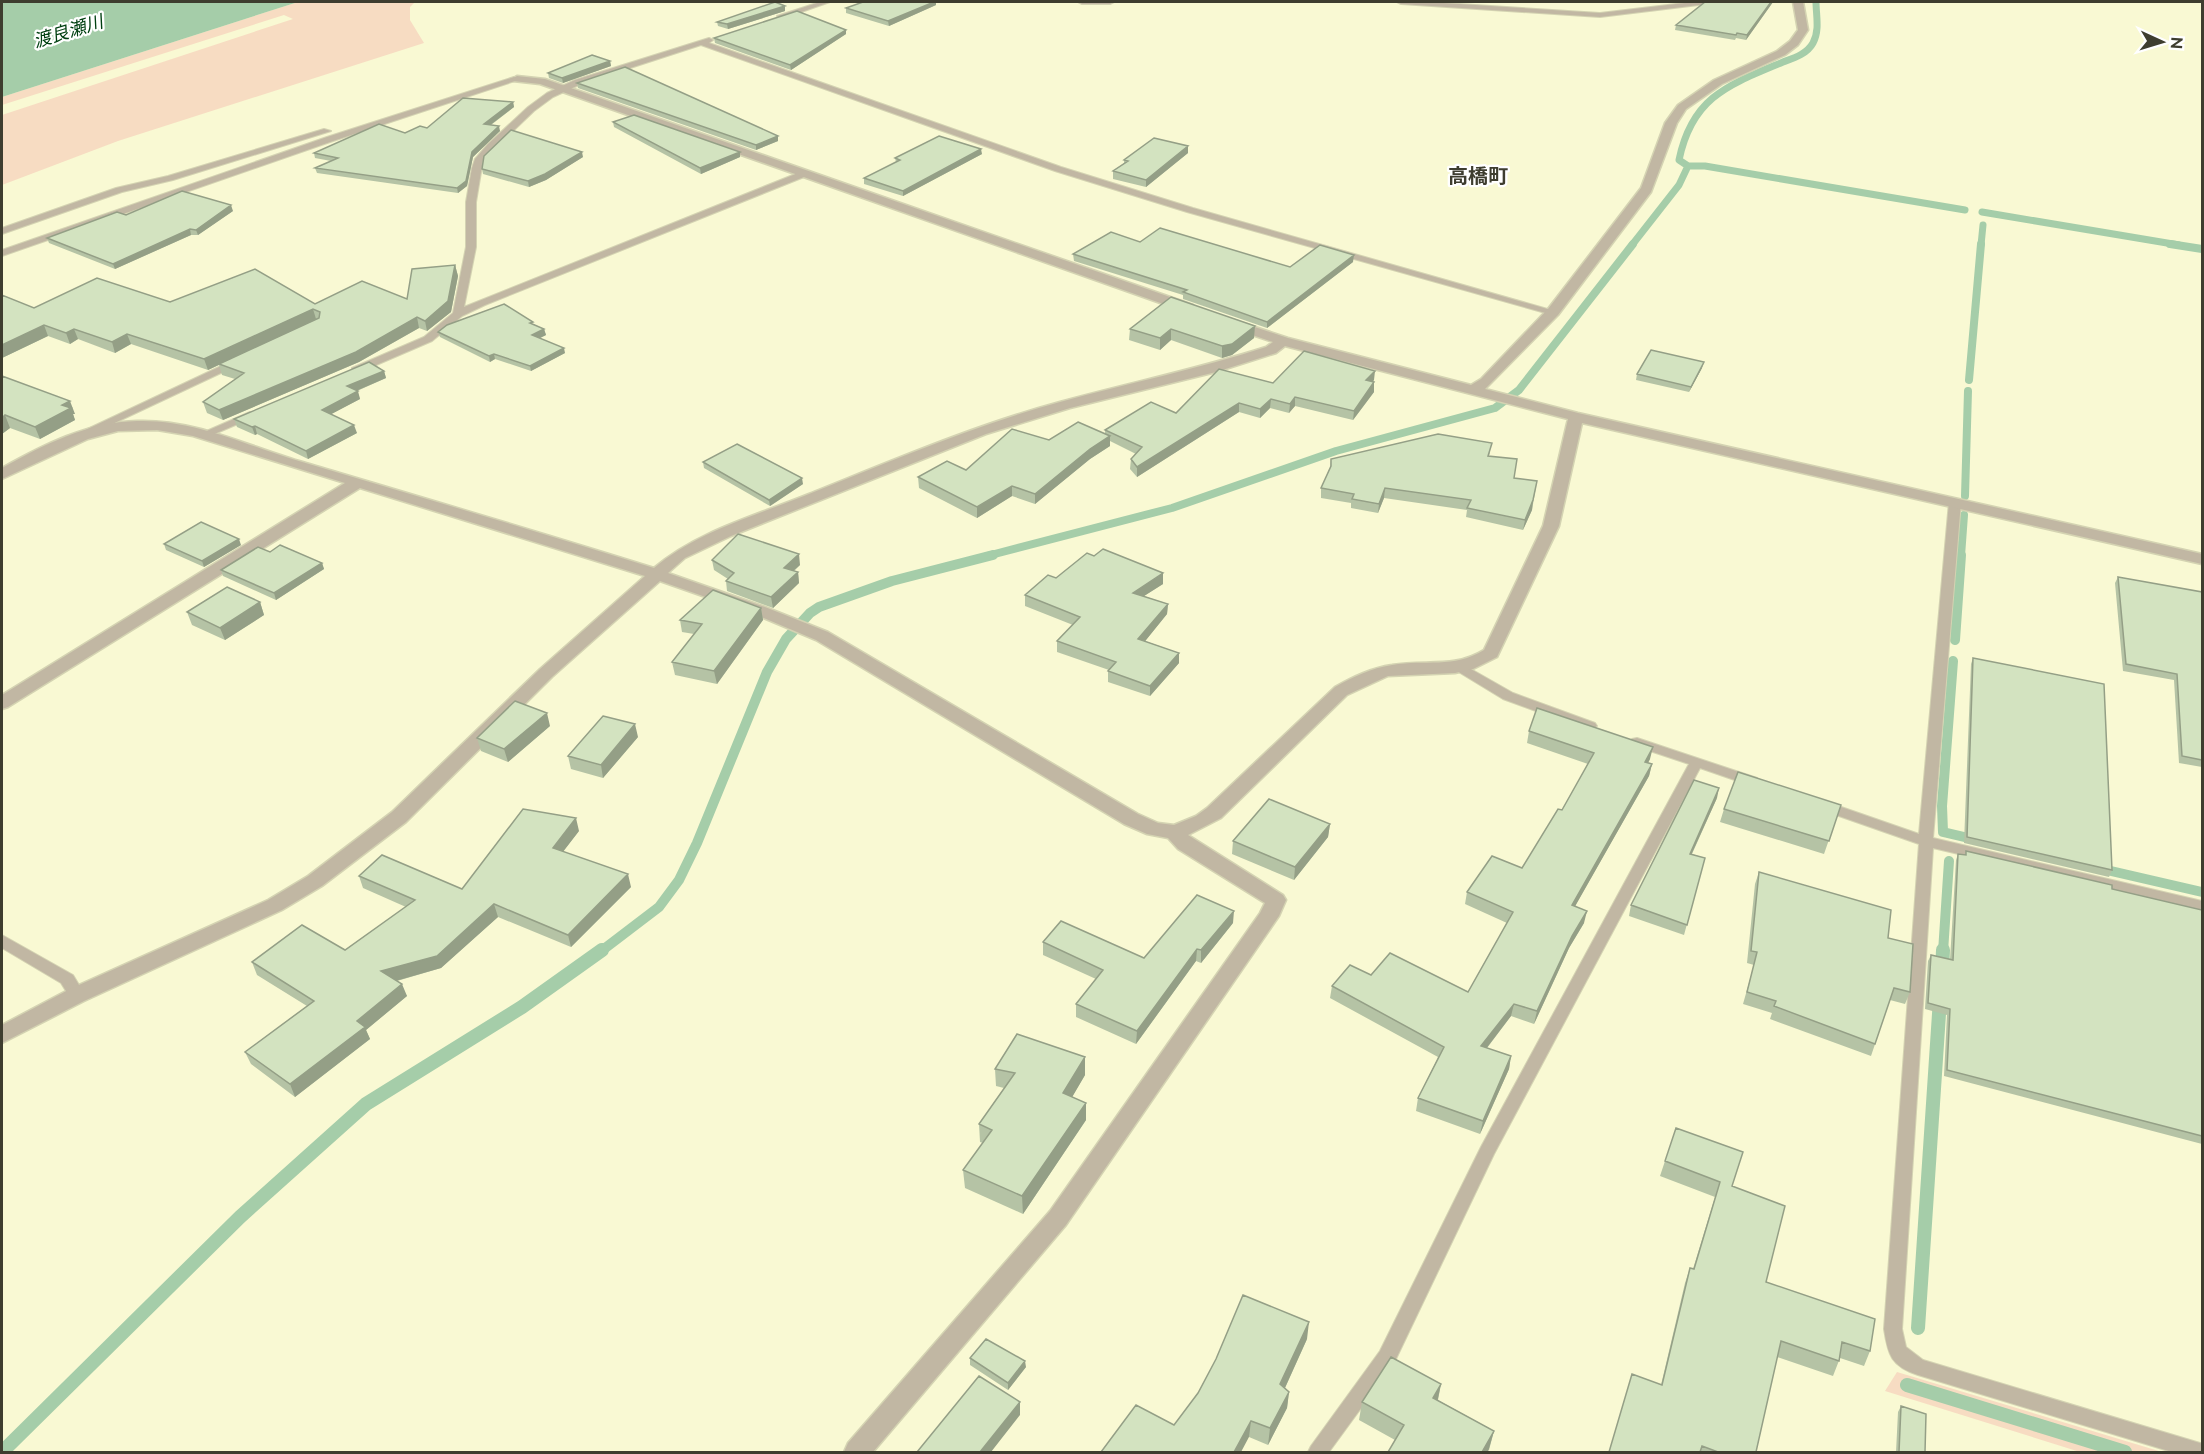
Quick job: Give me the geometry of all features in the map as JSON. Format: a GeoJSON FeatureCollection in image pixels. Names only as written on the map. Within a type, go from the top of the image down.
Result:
{"type":"FeatureCollection","features":[{"type":"Feature","properties":{"kind":"street"},"geometry":{"type":"LineString","coordinates":[[1473,390],[1486,381],[1553,312],[1647,189],[1671,123],[1682,107],[1718,82],[1781,53],[1794,43],[1803,30],[1798,2]]}},
{"type":"Feature","properties":{"kind":"street"},"geometry":{"type":"LineString","coordinates":[[517,79],[541,81],[1283,341],[1576,417],[2202,560]]}},
{"type":"Feature","properties":{"kind":"street"},"geometry":{"type":"LineString","coordinates":[[2,1035],[76,995],[275,906],[315,881],[360,849],[399,817],[546,673],[679,555],[725,533],[941,446],[1065,405],[1211,369],[1271,350],[1283,341]]}},
{"type":"Feature","properties":{"kind":"street"},"geometry":{"type":"LineString","coordinates":[[2,474],[79,436],[136,425],[183,428],[208,433],[258,454],[358,482],[655,574],[786,619],[822,636],[1131,819],[1150,829],[1174,832],[1194,827],[1214,813],[1341,691],[1367,678],[1394,670],[1462,668],[1479,662],[1491,653],[1551,526],[1576,417]]}},
{"type":"Feature","properties":{"kind":"street"},"geometry":{"type":"LineString","coordinates":[[2,703],[358,482]]}},
{"type":"Feature","properties":{"kind":"street"},"geometry":{"type":"LineString","coordinates":[[857,1452],[1058,1218],[1269,916],[1276,900],[1185,844],[1174,832]]}},
{"type":"Feature","properties":{"kind":"lane"},"geometry":{"type":"LineString","coordinates":[[770,20],[826,2]]}},
{"type":"Feature","properties":{"kind":"lane"},"geometry":{"type":"LineString","coordinates":[[1085,2],[1110,2]]}},
{"type":"Feature","properties":{"kind":"lane"},"geometry":{"type":"LineString","coordinates":[[1401,2],[1600,15],[1707,2]]}},
{"type":"Feature","properties":{"kind":"lane"},"geometry":{"type":"LineString","coordinates":[[458,314],[471,247],[471,202],[479,159],[531,109],[550,95],[713,39]]}},
{"type":"Feature","properties":{"kind":"lane"},"geometry":{"type":"LineString","coordinates":[[702,43],[1058,169],[1168,204],[1553,312]]}},
{"type":"Feature","properties":{"kind":"lane"},"geometry":{"type":"LineString","coordinates":[[2,231],[119,190],[170,178],[490,82],[517,79]]}},
{"type":"Feature","properties":{"kind":"lane"},"geometry":{"type":"LineString","coordinates":[[2,253],[330,139],[517,79]]}},
{"type":"Feature","properties":{"kind":"lane"},"geometry":{"type":"LineString","coordinates":[[344,375],[428,339],[458,314],[481,303],[806,172]]}},
{"type":"Feature","properties":{"kind":"lane"},"geometry":{"type":"LineString","coordinates":[[79,436],[252,355]]}},
{"type":"Feature","properties":{"kind":"lane"},"geometry":{"type":"LineString","coordinates":[[208,433],[260,411]]}},
{"type":"Feature","properties":{"kind":"lane"},"geometry":{"type":"LineString","coordinates":[[1955,502],[1926,841],[1893,1329],[1897,1352],[1918,1367],[2200,1452]]}},
{"type":"Feature","properties":{"kind":"lane"},"geometry":{"type":"LineString","coordinates":[[1462,668],[1486,687],[1511,699],[1598,729]]}},
{"type":"Feature","properties":{"kind":"lane"},"geometry":{"type":"LineString","coordinates":[[1620,736],[1762,785]]}},
{"type":"Feature","properties":{"kind":"lane"},"geometry":{"type":"LineString","coordinates":[[1318,1452],[1387,1357],[1487,1152],[1697,762]]}},
{"type":"Feature","properties":{"kind":"lane"},"geometry":{"type":"LineString","coordinates":[[1806,800],[1926,841],[2202,906]]}},
{"type":"Feature","properties":{"kind":"lane"},"geometry":{"type":"LineString","coordinates":[[2,941],[67,979],[76,995]]}},
{"type":"Feature","properties":{"kind":"shaded area"},"geometry":{"type":"Polygon","coordinates":[[[298,2],[415,2],[410,7],[410,20],[424,43],[118,141],[2,185],[2,115],[293,19],[284,15],[2,105],[2,97],[298,2]]]}},
{"type":"Feature","properties":{"kind":"shaded area"},"geometry":{"type":"Polygon","coordinates":[[[1897,1372],[2162,1452],[2080,1452],[1885,1391],[1897,1372]]]}},
{"type":"Feature","properties":{"kind":"water","name":"渡良瀬川"},"geometry":{"type":"Polygon","coordinates":[[[2,2],[298,2],[2,97],[2,2]]]}},
{"type":"Feature","properties":{"kind":"building"},"geometry":{"type":"Polygon","coordinates":[[[775,2],[785,6],[727,24],[717,22],[775,2]]]}},
{"type":"Feature","properties":{"kind":"building"},"geometry":{"type":"Polygon","coordinates":[[[863,2],[934,2],[888,21],[846,8],[863,2]]]}},
{"type":"Feature","properties":{"kind":"building"},"geometry":{"type":"Polygon","coordinates":[[[1705,2],[1771,2],[1747,35],[1676,25],[1705,2]]]}},
{"type":"Feature","properties":{"kind":"building"},"geometry":{"type":"Polygon","coordinates":[[[797,11],[846,30],[790,65],[714,38],[797,11]]]}},
{"type":"Feature","properties":{"kind":"building"},"geometry":{"type":"Polygon","coordinates":[[[592,55],[610,61],[562,78],[548,73],[592,55]]]}},
{"type":"Feature","properties":{"kind":"building"},"geometry":{"type":"Polygon","coordinates":[[[625,67],[778,136],[756,145],[577,83],[625,67]]]}},
{"type":"Feature","properties":{"kind":"building"},"geometry":{"type":"Polygon","coordinates":[[[463,98],[513,102],[484,124],[499,126],[472,152],[466,181],[457,188],[315,168],[338,158],[314,153],[379,124],[405,133],[420,126],[427,128],[463,98]]]}},
{"type":"Feature","properties":{"kind":"building"},"geometry":{"type":"Polygon","coordinates":[[[634,115],[740,152],[700,168],[613,122],[634,115]]]}},
{"type":"Feature","properties":{"kind":"building"},"geometry":{"type":"Polygon","coordinates":[[[511,130],[582,152],[545,174],[528,181],[482,169],[484,156],[511,130]]]}},
{"type":"Feature","properties":{"kind":"building"},"geometry":{"type":"Polygon","coordinates":[[[939,136],[981,149],[903,191],[864,178],[900,160],[895,158],[939,136]]]}},
{"type":"Feature","properties":{"kind":"building"},"geometry":{"type":"Polygon","coordinates":[[[1154,138],[1188,146],[1146,180],[1113,171],[1128,161],[1124,160],[1154,138]]]}},
{"type":"Feature","properties":{"kind":"building"},"geometry":{"type":"Polygon","coordinates":[[[182,191],[231,205],[196,230],[190,229],[113,264],[47,238],[117,212],[126,215],[182,191]]]}},
{"type":"Feature","properties":{"kind":"building"},"geometry":{"type":"Polygon","coordinates":[[[1160,228],[1290,267],[1320,245],[1354,255],[1267,322],[1183,292],[1187,290],[1073,254],[1111,232],[1140,242],[1160,228]]]}},
{"type":"Feature","properties":{"kind":"building"},"geometry":{"type":"Polygon","coordinates":[[[455,265],[448,301],[425,321],[417,317],[356,352],[219,410],[203,402],[244,373],[219,364],[319,318],[320,312],[313,309],[204,359],[127,334],[112,342],[74,329],[66,333],[44,325],[2,345],[2,295],[34,308],[97,278],[170,302],[255,269],[315,304],[362,281],[407,299],[412,269],[455,265]]]}},
{"type":"Feature","properties":{"kind":"building"},"geometry":{"type":"Polygon","coordinates":[[[1171,297],[1255,326],[1232,344],[1222,346],[1171,329],[1160,338],[1130,329],[1171,297]]]}},
{"type":"Feature","properties":{"kind":"building"},"geometry":{"type":"Polygon","coordinates":[[[504,304],[533,322],[530,323],[544,329],[532,335],[564,348],[530,366],[494,354],[489,356],[438,332],[447,325],[504,304]]]}},
{"type":"Feature","properties":{"kind":"building"},"geometry":{"type":"Polygon","coordinates":[[[1651,350],[1704,362],[1691,387],[1637,374],[1651,350]]]}},
{"type":"Feature","properties":{"kind":"building"},"geometry":{"type":"Polygon","coordinates":[[[1304,351],[1375,371],[1366,380],[1374,382],[1354,411],[1295,397],[1290,404],[1271,399],[1260,409],[1239,403],[1137,467],[1131,459],[1142,447],[1105,430],[1151,402],[1176,413],[1219,369],[1273,383],[1304,351]]]}},
{"type":"Feature","properties":{"kind":"building"},"geometry":{"type":"Polygon","coordinates":[[[369,362],[384,371],[347,386],[358,391],[322,410],[354,425],[306,451],[255,426],[252,427],[234,419],[369,362]]]}},
{"type":"Feature","properties":{"kind":"building"},"geometry":{"type":"Polygon","coordinates":[[[2,376],[70,401],[62,405],[71,408],[35,427],[5,415],[2,418],[2,376]]]}},
{"type":"Feature","properties":{"kind":"building"},"geometry":{"type":"Polygon","coordinates":[[[1078,422],[1110,436],[1090,449],[1035,494],[1012,486],[977,507],[918,477],[947,461],[966,470],[1012,429],[1049,440],[1078,422]]]}},
{"type":"Feature","properties":{"kind":"building"},"geometry":{"type":"Polygon","coordinates":[[[1438,434],[1492,443],[1488,456],[1517,459],[1514,478],[1537,481],[1525,520],[1467,508],[1471,500],[1385,488],[1379,504],[1352,499],[1354,494],[1321,488],[1331,466],[1331,459],[1438,434]]]}},
{"type":"Feature","properties":{"kind":"building"},"geometry":{"type":"Polygon","coordinates":[[[737,444],[802,478],[769,500],[703,462],[737,444]]]}},
{"type":"Feature","properties":{"kind":"building"},"geometry":{"type":"Polygon","coordinates":[[[201,522],[239,539],[202,561],[164,544],[201,522]]]}},
{"type":"Feature","properties":{"kind":"building"},"geometry":{"type":"Polygon","coordinates":[[[738,534],[799,554],[784,568],[798,572],[771,597],[726,581],[734,573],[712,560],[738,534]]]}},
{"type":"Feature","properties":{"kind":"building"},"geometry":{"type":"Polygon","coordinates":[[[280,545],[322,563],[274,593],[221,570],[258,547],[270,552],[280,545]]]}},
{"type":"Feature","properties":{"kind":"building"},"geometry":{"type":"Polygon","coordinates":[[[1103,549],[1163,573],[1133,593],[1168,604],[1138,639],[1179,653],[1150,686],[1108,671],[1116,662],[1057,641],[1080,617],[1025,595],[1048,575],[1056,578],[1087,553],[1094,556],[1103,549]]]}},
{"type":"Feature","properties":{"kind":"building"},"geometry":{"type":"Polygon","coordinates":[[[2118,577],[2202,592],[2202,760],[2182,756],[2177,674],[2126,664],[2118,577]]]}},
{"type":"Feature","properties":{"kind":"building"},"geometry":{"type":"Polygon","coordinates":[[[227,587],[260,602],[220,628],[187,612],[227,587]]]}},
{"type":"Feature","properties":{"kind":"building"},"geometry":{"type":"Polygon","coordinates":[[[713,590],[761,608],[714,671],[672,662],[702,624],[680,620],[713,590]]]}},
{"type":"Feature","properties":{"kind":"building"},"geometry":{"type":"Polygon","coordinates":[[[1973,658],[2104,684],[2112,870],[1967,837],[1973,658]]]}},
{"type":"Feature","properties":{"kind":"building"},"geometry":{"type":"Polygon","coordinates":[[[515,701],[547,713],[504,749],[477,738],[515,701]]]}},
{"type":"Feature","properties":{"kind":"building"},"geometry":{"type":"Polygon","coordinates":[[[1537,708],[1653,747],[1645,762],[1652,764],[1572,905],[1587,911],[1572,936],[1537,1011],[1514,1004],[1481,1046],[1511,1056],[1483,1121],[1418,1098],[1444,1047],[1332,986],[1350,965],[1371,975],[1390,953],[1468,992],[1513,912],[1467,892],[1492,856],[1522,868],[1558,809],[1562,810],[1594,753],[1529,731],[1537,708]]]}},
{"type":"Feature","properties":{"kind":"building"},"geometry":{"type":"Polygon","coordinates":[[[603,716],[635,724],[601,765],[568,756],[603,716]]]}},
{"type":"Feature","properties":{"kind":"building"},"geometry":{"type":"Polygon","coordinates":[[[1738,772],[1841,805],[1829,841],[1724,809],[1738,772]]]}},
{"type":"Feature","properties":{"kind":"building"},"geometry":{"type":"Polygon","coordinates":[[[1694,780],[1719,788],[1690,854],[1705,858],[1687,925],[1631,905],[1694,780]]]}},
{"type":"Feature","properties":{"kind":"building"},"geometry":{"type":"Polygon","coordinates":[[[1269,799],[1330,824],[1295,867],[1233,841],[1269,799]]]}},
{"type":"Feature","properties":{"kind":"building"},"geometry":{"type":"Polygon","coordinates":[[[523,809],[576,818],[553,848],[628,874],[568,935],[494,904],[437,956],[381,971],[402,984],[357,1021],[365,1027],[290,1084],[245,1052],[314,1001],[252,962],[302,925],[345,950],[415,900],[359,876],[382,855],[462,889],[523,809]]]}},
{"type":"Feature","properties":{"kind":"building"},"geometry":{"type":"Polygon","coordinates":[[[1966,851],[2112,885],[2112,889],[2202,910],[2202,1136],[1947,1070],[1950,1009],[1928,1003],[1931,955],[1953,960],[1958,854],[1966,855],[1966,851]]]}},
{"type":"Feature","properties":{"kind":"building"},"geometry":{"type":"Polygon","coordinates":[[[1759,872],[1891,910],[1888,938],[1913,944],[1910,992],[1894,988],[1875,1044],[1774,1006],[1776,1001],[1747,992],[1757,952],[1751,951],[1759,872]]]}},
{"type":"Feature","properties":{"kind":"building"},"geometry":{"type":"Polygon","coordinates":[[[1197,895],[1234,911],[1201,950],[1197,949],[1137,1031],[1076,1004],[1103,970],[1043,942],[1061,921],[1144,958],[1197,895]]]}},
{"type":"Feature","properties":{"kind":"building"},"geometry":{"type":"Polygon","coordinates":[[[1017,1034],[1085,1057],[1063,1093],[1086,1103],[1022,1196],[963,1170],[992,1130],[979,1124],[1015,1073],[995,1069],[1017,1034]]]}},
{"type":"Feature","properties":{"kind":"building"},"geometry":{"type":"Polygon","coordinates":[[[1676,1128],[1743,1152],[1732,1186],[1785,1206],[1766,1282],[1875,1319],[1870,1351],[1842,1342],[1839,1361],[1781,1341],[1756,1452],[1718,1452],[1702,1446],[1700,1452],[1609,1452],[1632,1374],[1662,1385],[1690,1268],[1694,1269],[1720,1182],[1665,1161],[1676,1128]]]}},
{"type":"Feature","properties":{"kind":"building"},"geometry":{"type":"Polygon","coordinates":[[[1243,1295],[1309,1322],[1280,1384],[1289,1392],[1270,1428],[1251,1421],[1234,1452],[1101,1452],[1136,1405],[1174,1425],[1198,1393],[1216,1359],[1243,1295]]]}},
{"type":"Feature","properties":{"kind":"building"},"geometry":{"type":"Polygon","coordinates":[[[986,1339],[1025,1361],[1008,1383],[970,1358],[986,1339]]]}},
{"type":"Feature","properties":{"kind":"building"},"geometry":{"type":"Polygon","coordinates":[[[1391,1357],[1441,1384],[1433,1398],[1494,1431],[1482,1452],[1388,1452],[1404,1425],[1362,1402],[1391,1357]]]}},
{"type":"Feature","properties":{"kind":"building"},"geometry":{"type":"Polygon","coordinates":[[[979,1376],[1020,1402],[980,1452],[917,1452],[979,1376]]]}},
{"type":"Feature","properties":{"kind":"building"},"geometry":{"type":"Polygon","coordinates":[[[1901,1406],[1926,1414],[1925,1452],[1899,1452],[1901,1406]]]}},
{"type":"Feature","properties":{"kind":"waterway"},"geometry":{"type":"LineString","coordinates":[[1688,166],[1679,160],[1693,121],[1703,107],[1715,96],[1745,78],[1804,53],[1813,43],[1816,33],[1816,2]]}},
{"type":"Feature","properties":{"kind":"waterway"},"geometry":{"type":"LineString","coordinates":[[1632,245],[1679,185],[1688,166]]}},
{"type":"Feature","properties":{"kind":"waterway"},"geometry":{"type":"LineString","coordinates":[[1688,166],[1705,166],[1965,210]]}},
{"type":"Feature","properties":{"kind":"waterway"},"geometry":{"type":"LineString","coordinates":[[1982,212],[2179,245]]}},
{"type":"Feature","properties":{"kind":"waterway"},"geometry":{"type":"LineString","coordinates":[[1981,245],[1983,225]]}},
{"type":"Feature","properties":{"kind":"waterway"},"geometry":{"type":"LineString","coordinates":[[987,556],[1172,508],[1336,451],[1495,408],[1519,390],[1633,244]]}},
{"type":"Feature","properties":{"kind":"waterway"},"geometry":{"type":"LineString","coordinates":[[1969,380],[1981,244]]}},
{"type":"Feature","properties":{"kind":"waterway"},"geometry":{"type":"LineString","coordinates":[[2170,244],[2202,249]]}},
{"type":"Feature","properties":{"kind":"waterway"},"geometry":{"type":"LineString","coordinates":[[1965,496],[1968,391]]}},
{"type":"Feature","properties":{"kind":"waterway"},"geometry":{"type":"LineString","coordinates":[[1961,556],[1964,515]]}},
{"type":"Feature","properties":{"kind":"waterway"},"geometry":{"type":"LineString","coordinates":[[600,952],[659,907],[679,880],[697,843],[767,672],[786,639],[810,613],[819,607],[892,581],[993,555]]}},
{"type":"Feature","properties":{"kind":"waterway"},"geometry":{"type":"LineString","coordinates":[[1955,640],[1961,555]]}},
{"type":"Feature","properties":{"kind":"waterway"},"geometry":{"type":"LineString","coordinates":[[1953,661],[1942,806],[1943,832],[1977,840]]}},
{"type":"Feature","properties":{"kind":"waterway"},"geometry":{"type":"LineString","coordinates":[[1943,952],[1949,861]]}},
{"type":"Feature","properties":{"kind":"waterway"},"geometry":{"type":"LineString","coordinates":[[2098,868],[2202,892]]}},
{"type":"Feature","properties":{"kind":"waterway"},"geometry":{"type":"LineString","coordinates":[[2,1452],[240,1217],[366,1104],[522,1007],[602,950]]}},
{"type":"Feature","properties":{"kind":"waterway"},"geometry":{"type":"LineString","coordinates":[[1942,972],[1943,950]]}},
{"type":"Feature","properties":{"kind":"waterway"},"geometry":{"type":"LineString","coordinates":[[1918,1328],[1940,999]]}},
{"type":"Feature","properties":{"kind":"waterway"},"geometry":{"type":"LineString","coordinates":[[1907,1385],[2125,1452]]}},
{"type":"Feature","properties":{"kind":"district","name":"高橋町"},"geometry":{"type":"Point","coordinates":[1478,176]}}]}
